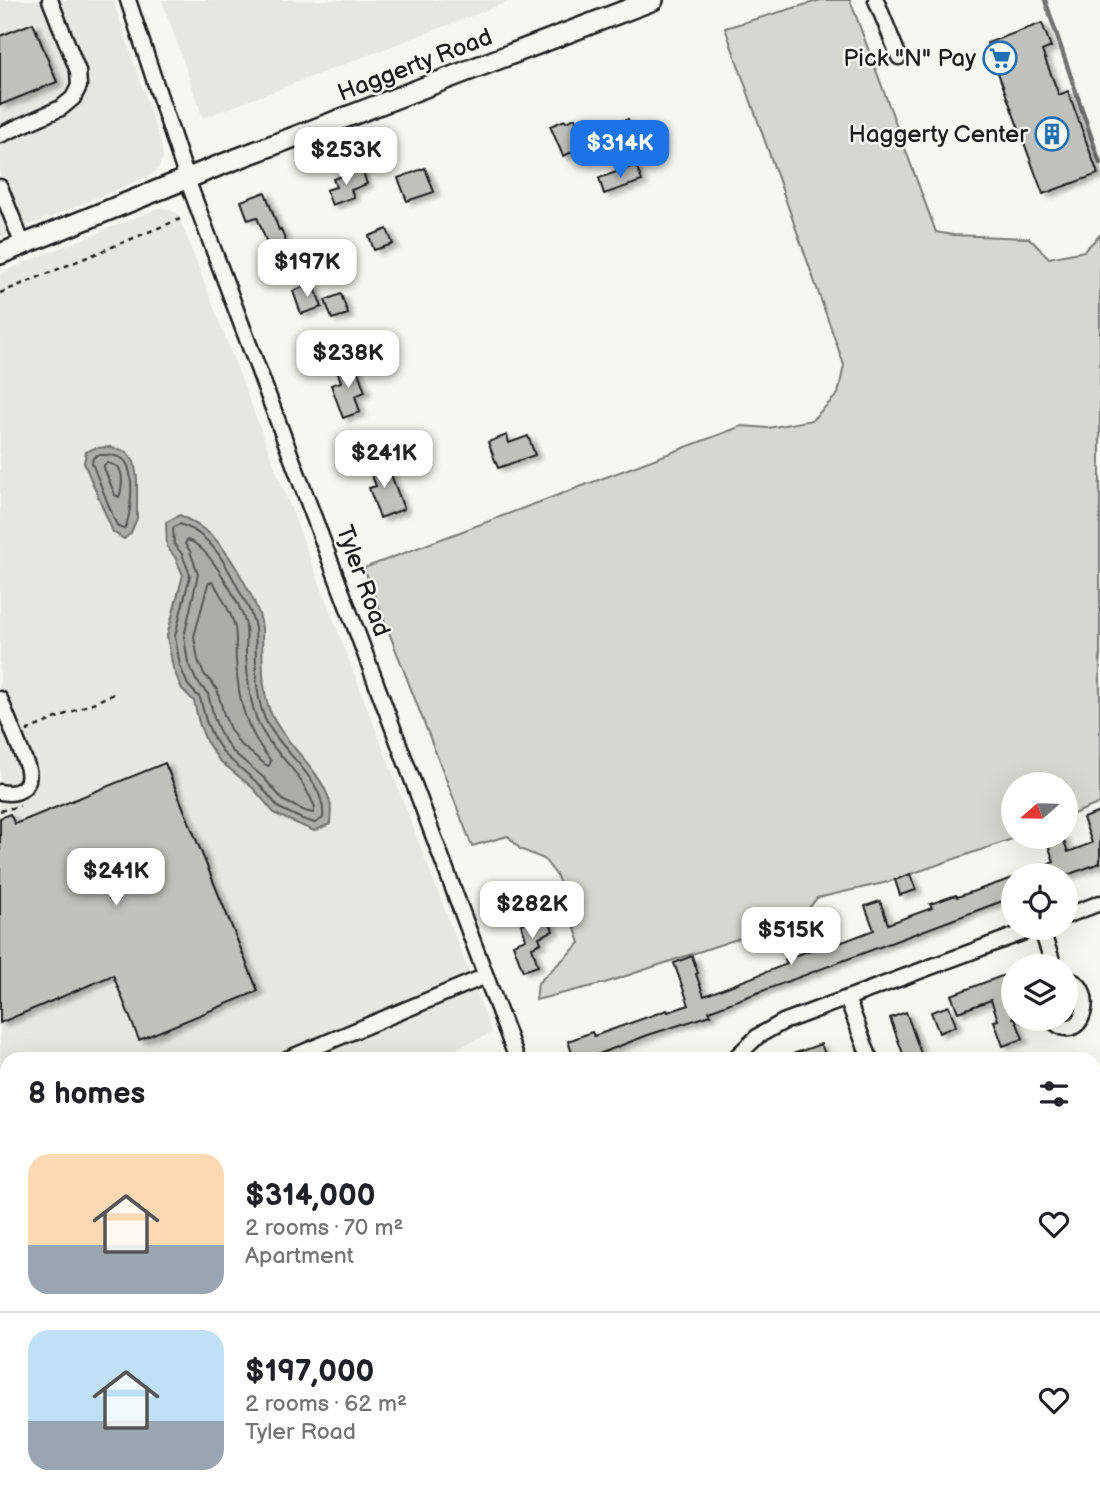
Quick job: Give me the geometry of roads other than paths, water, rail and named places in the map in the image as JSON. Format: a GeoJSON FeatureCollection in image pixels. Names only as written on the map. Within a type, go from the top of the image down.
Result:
{"type":"FeatureCollection","features":[{"type":"Feature","properties":{"kind":"main road","name":"Haggerty Road"},"geometry":{"type":"LineString","coordinates":[[0,254],[187,179],[653,0]]}},
{"type":"Feature","properties":{"kind":"street"},"geometry":{"type":"LineString","coordinates":[[0,135],[61,108],[73,98],[79,86],[78,71],[50,0]]}},
{"type":"Feature","properties":{"kind":"street","name":"Tyler Road"},"geometry":{"type":"LineString","coordinates":[[128,0],[187,179],[514,1052]]}},
{"type":"Feature","properties":{"kind":"street"},"geometry":{"type":"LineString","coordinates":[[876,0],[899,57]]}},
{"type":"Feature","properties":{"kind":"street"},"geometry":{"type":"LineString","coordinates":[[0,187],[23,245]]}},
{"type":"Feature","properties":{"kind":"street"},"geometry":{"type":"LineString","coordinates":[[0,699],[5,727],[29,770],[26,784],[20,791],[7,794],[0,792]]}},
{"type":"Feature","properties":{"kind":"street"},"geometry":{"type":"LineString","coordinates":[[1078,911],[1100,903]]}},
{"type":"Feature","properties":{"kind":"street"},"geometry":{"type":"LineString","coordinates":[[741,1052],[770,1028],[1005,940]]}},
{"type":"Feature","properties":{"kind":"street"},"geometry":{"type":"LineString","coordinates":[[304,1052],[486,976]]}},
{"type":"Feature","properties":{"kind":"street"},"geometry":{"type":"LineString","coordinates":[[1078,982],[1087,989],[1092,1010],[1089,1017],[1078,1026]]}},
{"type":"Feature","properties":{"kind":"street"},"geometry":{"type":"LineString","coordinates":[[847,998],[867,1052]]}},
{"type":"Feature","properties":{"kind":"water"},"geometry":{"type":"Polygon","coordinates":[[[110,447],[127,452],[134,462],[137,478],[137,518],[131,533],[124,539],[113,532],[84,463],[86,452],[110,447]]]}},
{"type":"Feature","properties":{"kind":"water"},"geometry":{"type":"Polygon","coordinates":[[[180,515],[211,535],[235,565],[250,593],[262,628],[263,674],[269,708],[280,729],[325,790],[331,805],[330,824],[314,831],[275,814],[254,789],[219,760],[206,741],[194,701],[182,689],[173,668],[167,636],[183,575],[167,547],[166,522],[180,515]]]}},
{"type":"Feature","properties":{"kind":"waterway"},"geometry":{"type":"LineString","coordinates":[[1045,0],[1100,163]]}},
{"type":"Feature","properties":{"kind":"place","name":"Pick \"N\" Pay"},"geometry":{"type":"Point","coordinates":[1000,58]}},
{"type":"Feature","properties":{"kind":"place","name":"Haggerty Center"},"geometry":{"type":"Point","coordinates":[1052,134]}}]}
